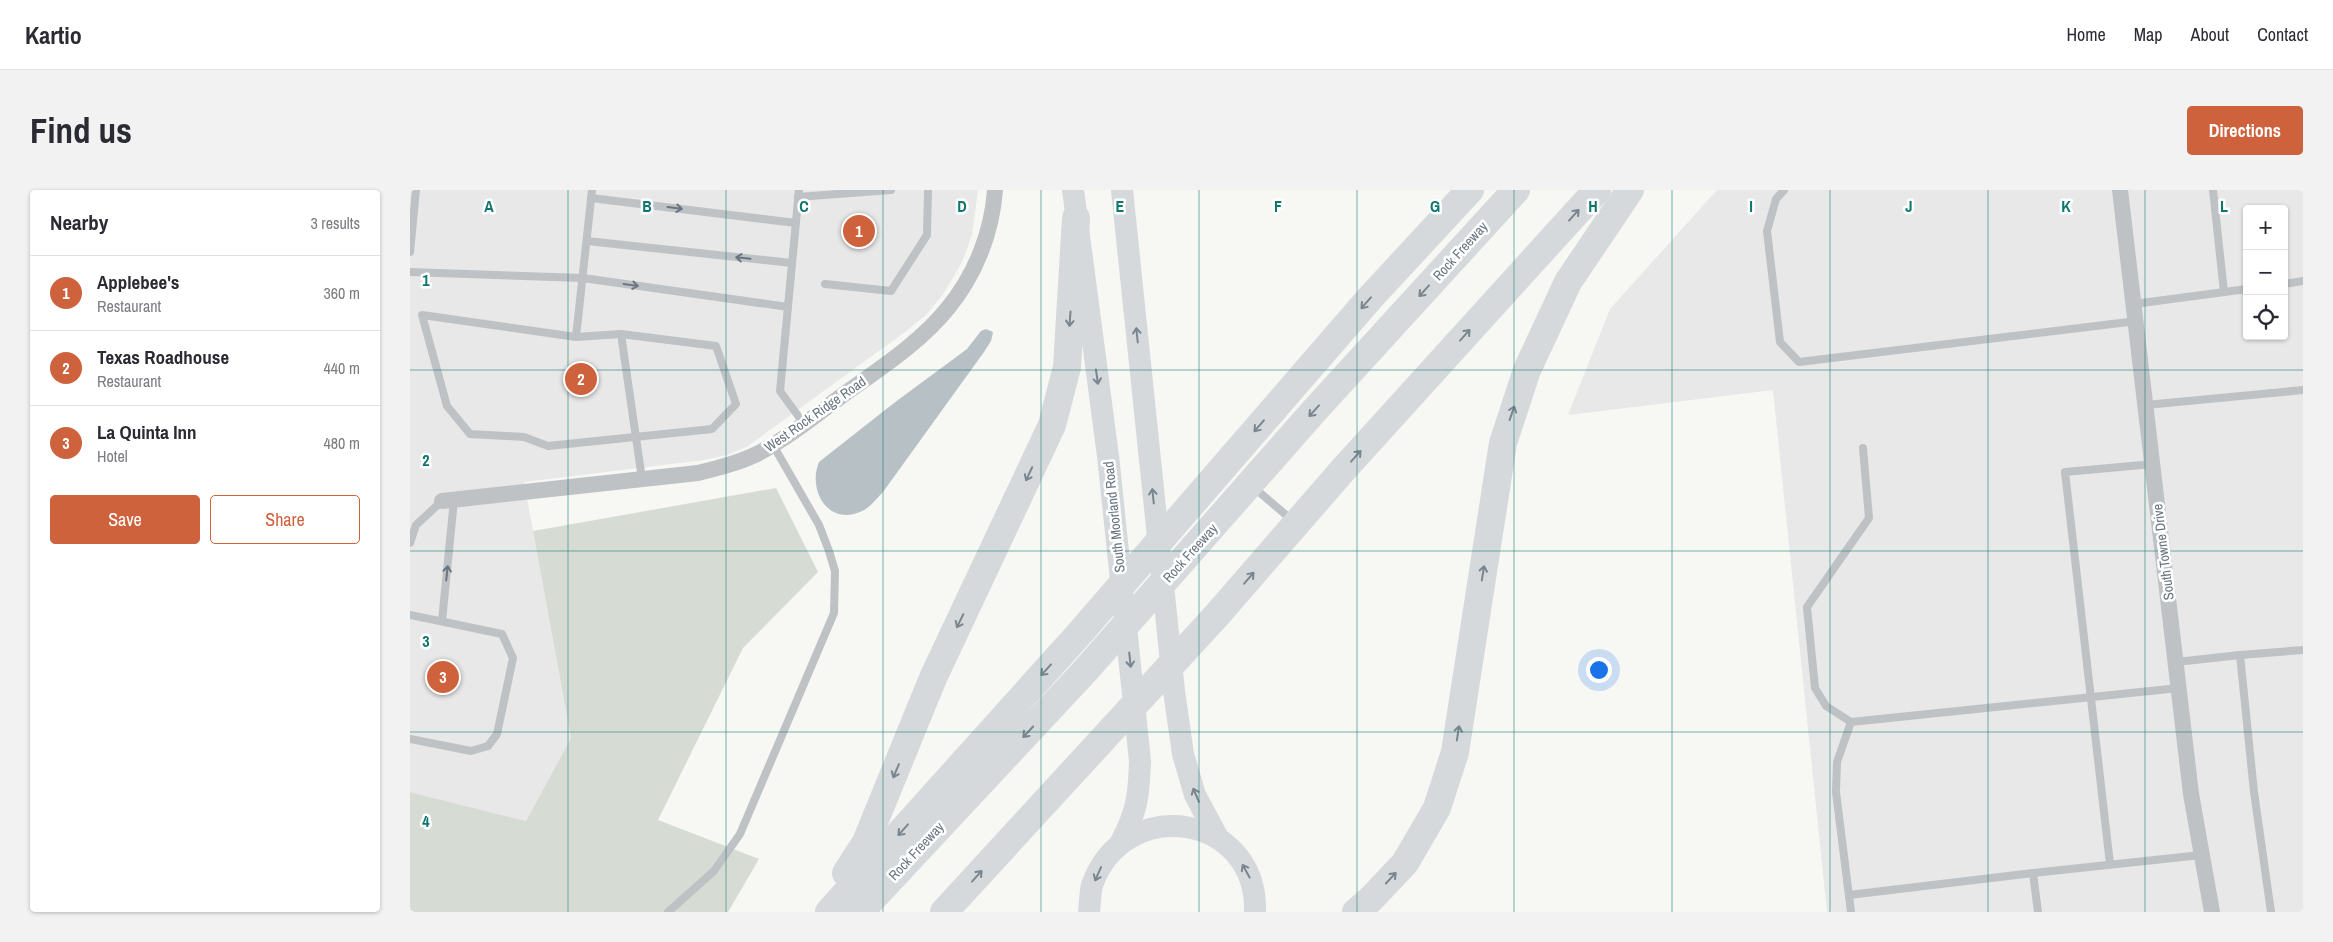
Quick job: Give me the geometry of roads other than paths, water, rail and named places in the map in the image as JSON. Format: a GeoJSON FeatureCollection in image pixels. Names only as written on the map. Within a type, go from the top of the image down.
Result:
{"type":"FeatureCollection","features":[{"type":"Feature","properties":{"kind":"highway"},"geometry":{"type":"LineString","coordinates":[[829,912],[1079,634],[1370,298],[1470,190]]}},
{"type":"Feature","properties":{"kind":"highway","name":"Rock Freeway"},"geometry":{"type":"LineString","coordinates":[[860,912],[1085,671],[1314,411],[1516,190]]}},
{"type":"Feature","properties":{"kind":"highway"},"geometry":{"type":"LineString","coordinates":[[944,912],[1096,744],[1217,615],[1296,524],[1597,190]]}},
{"type":"Feature","properties":{"kind":"highway"},"geometry":{"type":"LineString","coordinates":[[1356,912],[1405,863],[1437,808],[1455,752],[1503,443],[1527,370],[1568,282],[1630,190]]}},
{"type":"Feature","properties":{"kind":"highway"},"geometry":{"type":"LineString","coordinates":[[820,912],[866,842],[934,678],[1052,425],[1067,367],[1076,218]]}},
{"type":"Feature","properties":{"kind":"main road","name":"South Moorland Road"},"geometry":{"type":"LineString","coordinates":[[1073,190],[1108,456],[1140,761],[1139,797],[1130,824],[1121,842]]}},
{"type":"Feature","properties":{"kind":"main road"},"geometry":{"type":"LineString","coordinates":[[1122,190],[1169,642],[1183,754],[1195,795],[1218,838]]}},
{"type":"Feature","properties":{"kind":"main road"},"geometry":{"type":"LineString","coordinates":[[1089,912],[1092,887],[1103,862],[1121,842],[1144,830],[1169,825],[1195,828],[1218,838],[1236,854],[1249,875],[1256,898],[1255,912]]}},
{"type":"Feature","properties":{"kind":"street","name":"West Rock Ridge Road"},"geometry":{"type":"LineString","coordinates":[[448,501],[705,471],[738,462],[773,445],[921,336],[948,309],[963,288],[977,261],[988,232],[995,190]]}},
{"type":"Feature","properties":{"kind":"street","name":"South Towne Drive"},"geometry":{"type":"LineString","coordinates":[[2120,190],[2137,321],[2191,794],[2212,912]]}},
{"type":"Feature","properties":{"kind":"lane"},"geometry":{"type":"LineString","coordinates":[[410,252],[416,190]]}},
{"type":"Feature","properties":{"kind":"lane"},"geometry":{"type":"LineString","coordinates":[[804,424],[780,391],[798,194],[890,190]]}},
{"type":"Feature","properties":{"kind":"lane"},"geometry":{"type":"LineString","coordinates":[[825,284],[891,291],[927,235],[928,190]]}},
{"type":"Feature","properties":{"kind":"lane"},"geometry":{"type":"LineString","coordinates":[[1784,190],[1776,199],[1767,231],[1780,342],[1799,362],[2137,321]]}},
{"type":"Feature","properties":{"kind":"lane"},"geometry":{"type":"LineString","coordinates":[[2213,190],[2224,292]]}},
{"type":"Feature","properties":{"kind":"lane"},"geometry":{"type":"LineString","coordinates":[[576,337],[592,194],[796,223]]}},
{"type":"Feature","properties":{"kind":"lane"},"geometry":{"type":"LineString","coordinates":[[587,241],[792,263]]}},
{"type":"Feature","properties":{"kind":"lane"},"geometry":{"type":"LineString","coordinates":[[410,272],[583,278],[788,307]]}},
{"type":"Feature","properties":{"kind":"lane"},"geometry":{"type":"LineString","coordinates":[[2288,283],[2303,281]]}},
{"type":"Feature","properties":{"kind":"lane"},"geometry":{"type":"LineString","coordinates":[[2134,304],[2243,290]]}},
{"type":"Feature","properties":{"kind":"lane"},"geometry":{"type":"LineString","coordinates":[[422,315],[576,337],[622,334],[716,346],[736,404],[712,429],[548,446],[524,437],[470,434],[447,406],[422,315]]}},
{"type":"Feature","properties":{"kind":"lane"},"geometry":{"type":"LineString","coordinates":[[622,334],[642,479]]}},
{"type":"Feature","properties":{"kind":"lane"},"geometry":{"type":"LineString","coordinates":[[2146,405],[2303,390]]}},
{"type":"Feature","properties":{"kind":"lane"},"geometry":{"type":"LineString","coordinates":[[668,912],[714,872],[740,834],[834,612],[835,570],[823,533],[773,445]]}},
{"type":"Feature","properties":{"kind":"lane"},"geometry":{"type":"LineString","coordinates":[[1863,448],[1869,518],[1807,607],[1815,688],[1826,706],[1851,722],[2179,688]]}},
{"type":"Feature","properties":{"kind":"lane"},"geometry":{"type":"LineString","coordinates":[[2110,864],[2066,472],[2153,464]]}},
{"type":"Feature","properties":{"kind":"lane"},"geometry":{"type":"LineString","coordinates":[[1250,484],[1296,524]]}},
{"type":"Feature","properties":{"kind":"lane"},"geometry":{"type":"LineString","coordinates":[[410,543],[416,525],[448,501]]}},
{"type":"Feature","properties":{"kind":"lane"},"geometry":{"type":"LineString","coordinates":[[442,621],[448,501]]}},
{"type":"Feature","properties":{"kind":"lane"},"geometry":{"type":"LineString","coordinates":[[410,615],[502,634],[513,658],[497,734],[488,746],[471,751],[410,739]]}},
{"type":"Feature","properties":{"kind":"lane"},"geometry":{"type":"LineString","coordinates":[[2176,662],[2303,650]]}},
{"type":"Feature","properties":{"kind":"lane"},"geometry":{"type":"LineString","coordinates":[[2240,655],[2254,792],[2271,912]]}},
{"type":"Feature","properties":{"kind":"lane"},"geometry":{"type":"LineString","coordinates":[[1851,722],[1837,762],[1836,792],[1851,912]]}},
{"type":"Feature","properties":{"kind":"lane"},"geometry":{"type":"LineString","coordinates":[[1849,894],[2201,854]]}},
{"type":"Feature","properties":{"kind":"lane"},"geometry":{"type":"LineString","coordinates":[[2033,873],[2038,912]]}},
{"type":"Feature","properties":{"kind":"place","name":"Applebee's"},"geometry":{"type":"Point","coordinates":[859,231]}},
{"type":"Feature","properties":{"kind":"place","name":"Texas Roadhouse"},"geometry":{"type":"Point","coordinates":[581,379]}},
{"type":"Feature","properties":{"kind":"place","name":"La Quinta Inn"},"geometry":{"type":"Point","coordinates":[443,677]}}]}
